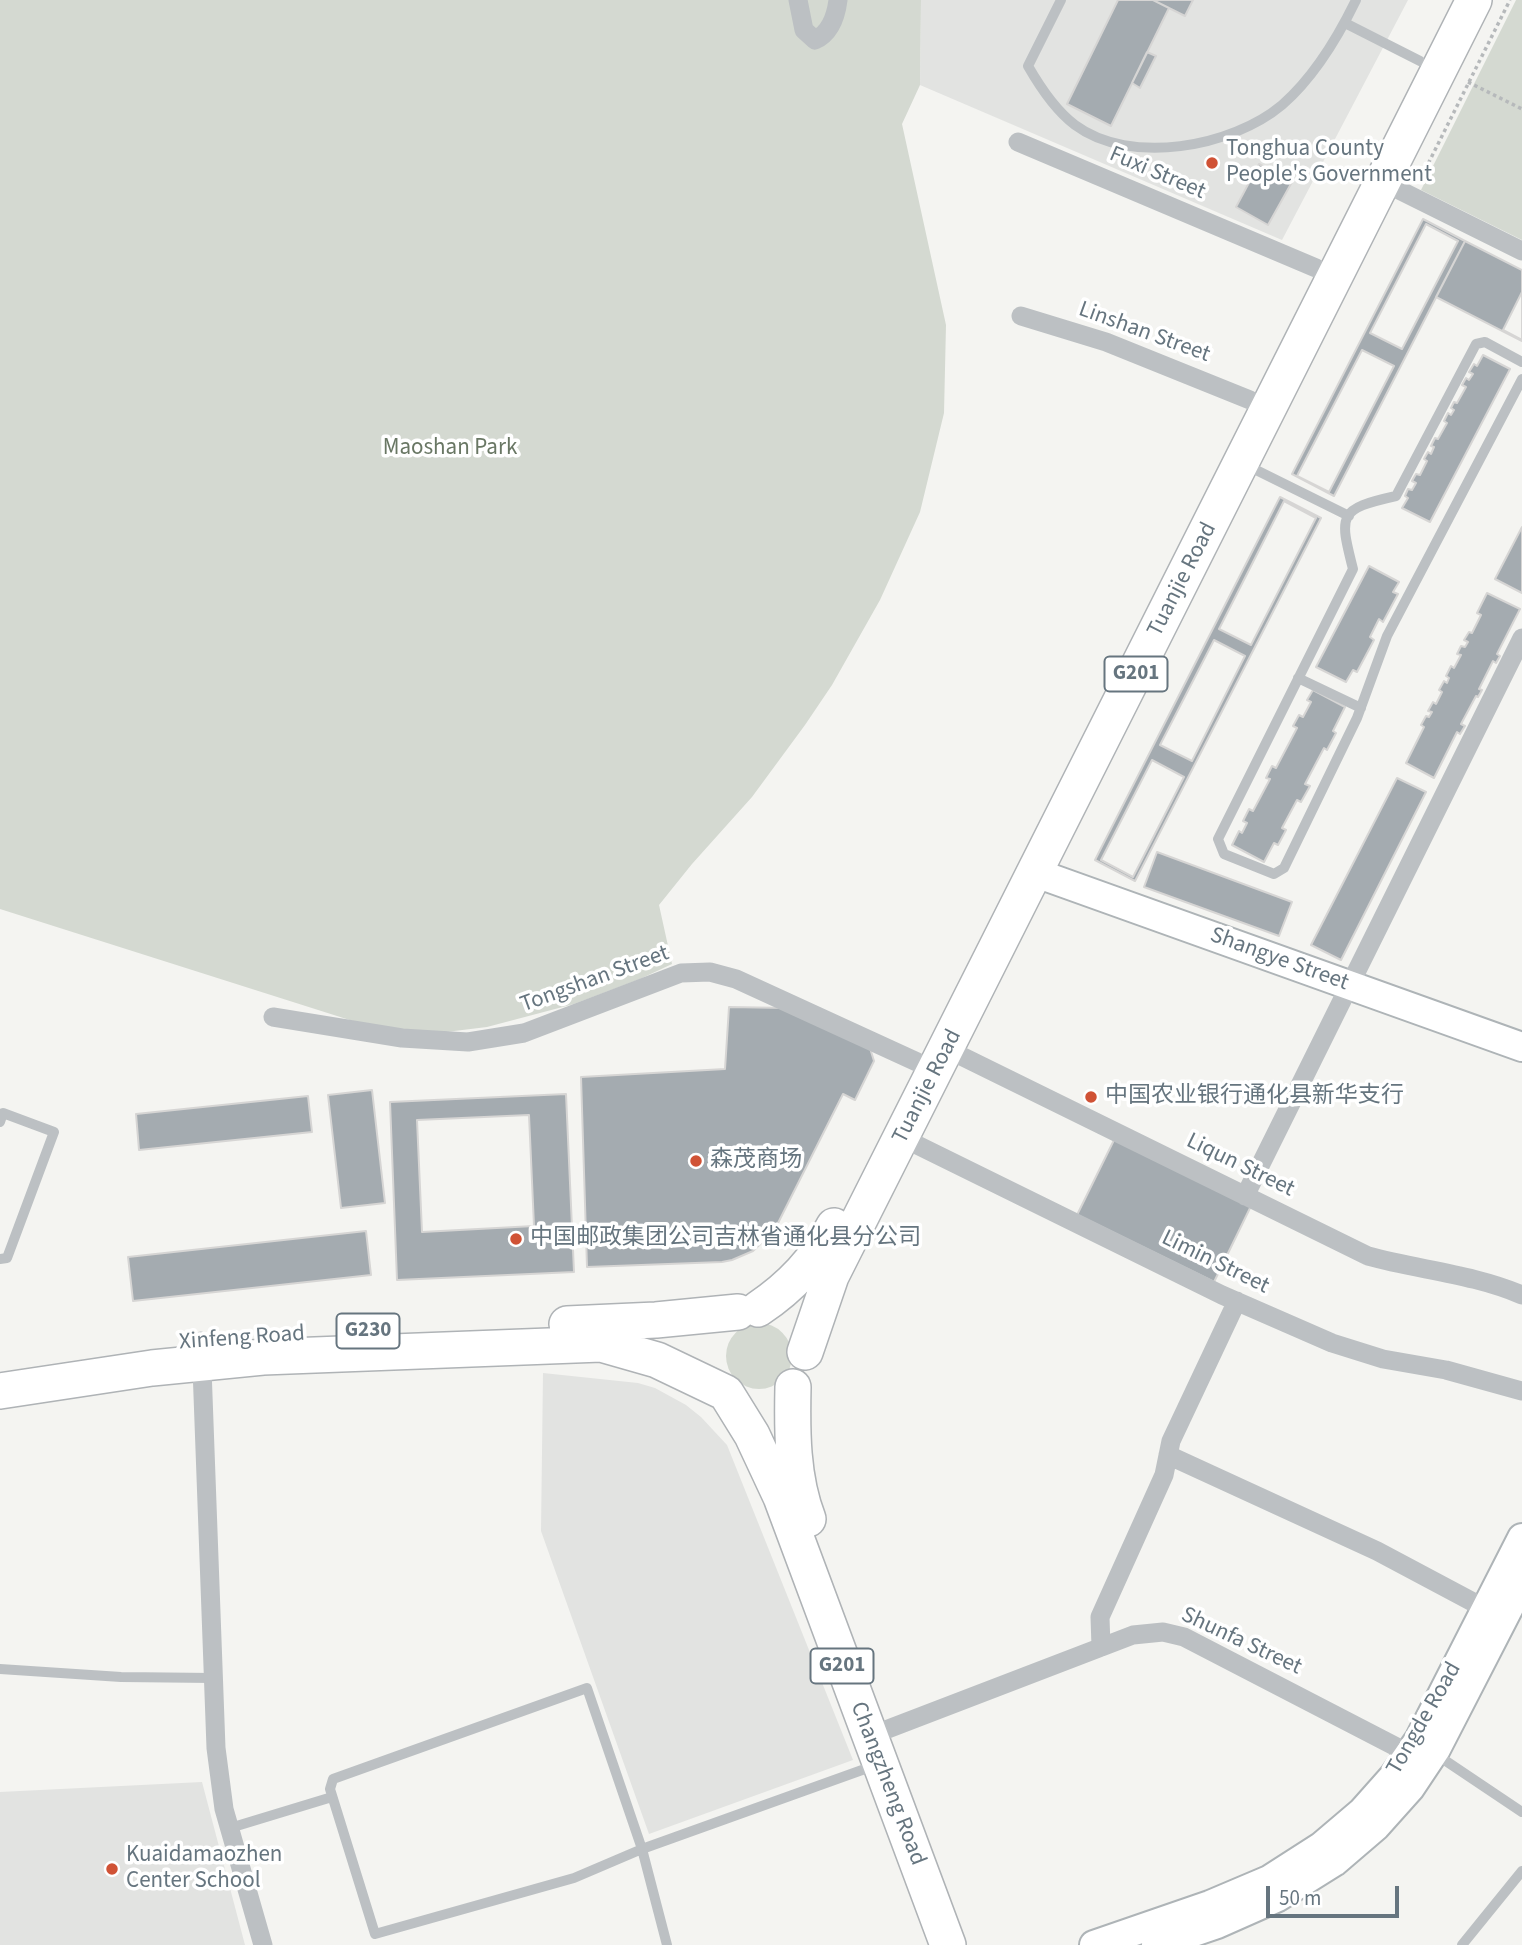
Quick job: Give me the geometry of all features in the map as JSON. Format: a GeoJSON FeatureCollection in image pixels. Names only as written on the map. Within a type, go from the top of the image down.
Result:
{"type":"FeatureCollection","features":[{"type":"Feature","properties":{"kind":"highway","name":"Tuanjie Road"},"geometry":{"type":"LineString","coordinates":[[804,1352],[831,1276],[903,1138],[932,1055],[1250,400],[1451,0]]}},
{"type":"Feature","properties":{"kind":"highway","name":"Tuanjie Road"},"geometry":{"type":"LineString","coordinates":[[748,1310],[791,1284],[824,1245],[1036,873],[1242,463],[1397,189],[1475,0]]}},
{"type":"Feature","properties":{"kind":"highway"},"geometry":{"type":"LineString","coordinates":[[748,1310],[778,1314],[787,1319],[796,1328],[804,1352],[800,1376],[793,1387],[784,1396],[761,1404],[748,1404],[726,1393],[713,1376],[710,1349],[721,1325],[748,1310]]}},
{"type":"Feature","properties":{"kind":"highway","name":"Xinfeng Road"},"geometry":{"type":"LineString","coordinates":[[0,1391],[95,1375],[201,1352],[317,1333],[656,1320],[748,1310]]}},
{"type":"Feature","properties":{"kind":"highway","name":"Xinfeng Road"},"geometry":{"type":"LineString","coordinates":[[0,1369],[92,1354],[318,1354],[601,1344],[657,1360],[726,1393]]}},
{"type":"Feature","properties":{"kind":"highway","name":"Changzheng Road"},"geometry":{"type":"LineString","coordinates":[[793,1387],[794,1448],[803,1505],[969,1945]]}},
{"type":"Feature","properties":{"kind":"highway","name":"Changzheng Road"},"geometry":{"type":"LineString","coordinates":[[726,1393],[752,1435],[777,1488],[948,1945]]}},
{"type":"Feature","properties":{"kind":"main road","name":"Shangye Street"},"geometry":{"type":"LineString","coordinates":[[1036,873],[1522,1047]]}},
{"type":"Feature","properties":{"kind":"main road","name":"Tongde Road"},"geometry":{"type":"LineString","coordinates":[[1156,1945],[1248,1912],[1307,1881],[1376,1826],[1410,1788],[1422,1753],[1486,1609],[1522,1538]]}},
{"type":"Feature","properties":{"kind":"main road","name":"Tongde Road"},"geometry":{"type":"LineString","coordinates":[[1094,1945],[1230,1898],[1287,1869],[1322,1846],[1362,1812],[1394,1776],[1422,1753],[1521,1584]]}},
{"type":"Feature","properties":{"kind":"street"},"geometry":{"type":"LineString","coordinates":[[798,0],[804,30],[815,40],[822,37],[831,24],[838,0]]}},
{"type":"Feature","properties":{"kind":"street","name":"Fuxi Street"},"geometry":{"type":"LineString","coordinates":[[1018,142],[1316,268]]}},
{"type":"Feature","properties":{"kind":"street"},"geometry":{"type":"LineString","coordinates":[[1397,189],[1522,251]]}},
{"type":"Feature","properties":{"kind":"street","name":"Linshan Street"},"geometry":{"type":"LineString","coordinates":[[1021,316],[1106,342],[1250,400]]}},
{"type":"Feature","properties":{"kind":"street"},"geometry":{"type":"LineString","coordinates":[[1245,1196],[1522,638]]}},
{"type":"Feature","properties":{"kind":"street","name":"Tongshan Street"},"geometry":{"type":"LineString","coordinates":[[273,1017],[424,1041],[468,1042],[524,1033],[681,973],[710,972],[736,979],[932,1055]]}},
{"type":"Feature","properties":{"kind":"street","name":"Liqun Street"},"geometry":{"type":"LineString","coordinates":[[932,1055],[1245,1196],[1368,1255],[1405,1266],[1476,1279],[1522,1295]]}},
{"type":"Feature","properties":{"kind":"street","name":"Limin Street"},"geometry":{"type":"LineString","coordinates":[[903,1138],[1237,1301],[1357,1352],[1483,1379],[1522,1391]]}},
{"type":"Feature","properties":{"kind":"street"},"geometry":{"type":"LineString","coordinates":[[1101,1647],[1100,1617],[1164,1475],[1171,1441],[1237,1301]]}},
{"type":"Feature","properties":{"kind":"street"},"geometry":{"type":"LineString","coordinates":[[201,1352],[216,1748],[224,1809],[263,1945]]}},
{"type":"Feature","properties":{"kind":"street"},"geometry":{"type":"LineString","coordinates":[[1168,1455],[1377,1551],[1486,1609]]}},
{"type":"Feature","properties":{"kind":"street","name":"Shunfa Street"},"geometry":{"type":"LineString","coordinates":[[888,1729],[1143,1632],[1163,1632],[1184,1637],[1422,1753]]}},
{"type":"Feature","properties":{"kind":"lane"},"geometry":{"type":"LineString","coordinates":[[1061,0],[1028,66],[1037,81],[1076,126],[1120,143],[1155,148],[1196,144],[1234,133],[1266,116],[1294,92],[1345,23],[1356,0]]}},
{"type":"Feature","properties":{"kind":"lane"},"geometry":{"type":"LineString","coordinates":[[1345,23],[1420,61]]}},
{"type":"Feature","properties":{"kind":"lane"},"geometry":{"type":"LineString","coordinates":[[1522,362],[1485,342],[1476,344],[1396,496],[1357,506],[1345,521],[1344,538],[1353,569],[1217,839],[1224,854],[1274,874],[1284,868],[1361,708],[1387,636],[1522,379]]}},
{"type":"Feature","properties":{"kind":"lane"},"geometry":{"type":"LineString","coordinates":[[1242,463],[1349,516]]}},
{"type":"Feature","properties":{"kind":"lane"},"geometry":{"type":"LineString","coordinates":[[1298,678],[1361,708]]}},
{"type":"Feature","properties":{"kind":"lane"},"geometry":{"type":"LineString","coordinates":[[0,1122],[3,1113],[54,1132],[7,1258],[0,1259]]}},
{"type":"Feature","properties":{"kind":"lane"},"geometry":{"type":"LineString","coordinates":[[0,1669],[121,1677],[213,1678]]}},
{"type":"Feature","properties":{"kind":"lane"},"geometry":{"type":"LineString","coordinates":[[667,1945],[642,1849],[587,1688],[333,1779],[330,1789],[332,1797],[375,1934],[574,1878],[642,1849],[879,1764]]}},
{"type":"Feature","properties":{"kind":"lane"},"geometry":{"type":"LineString","coordinates":[[1422,1753],[1522,1812]]}},
{"type":"Feature","properties":{"kind":"lane"},"geometry":{"type":"LineString","coordinates":[[230,1828],[332,1797]]}},
{"type":"Feature","properties":{"kind":"lane"},"geometry":{"type":"LineString","coordinates":[[1462,1945],[1522,1871]]}},
{"type":"Feature","properties":{"kind":"path"},"geometry":{"type":"LineString","coordinates":[[1397,189],[1468,82],[1510,0]]}},
{"type":"Feature","properties":{"kind":"path"},"geometry":{"type":"LineString","coordinates":[[1468,82],[1522,109]]}},
{"type":"Feature","properties":{"kind":"shaded area","name":"Tonghua County People's Government"},"geometry":{"type":"Polygon","coordinates":[[[921,0],[1408,0],[1282,240],[920,85],[921,0]]]}},
{"type":"Feature","properties":{"kind":"shaded area"},"geometry":{"type":"Polygon","coordinates":[[[543,1373],[638,1383],[655,1388],[686,1405],[727,1445],[853,1760],[649,1834],[541,1531],[543,1373]]]}},
{"type":"Feature","properties":{"kind":"shaded area","name":"Kuaidamaozhen Center School"},"geometry":{"type":"Polygon","coordinates":[[[202,1782],[245,1945],[0,1945],[0,1792],[202,1782]]]}},
{"type":"Feature","properties":{"kind":"green space","name":"Maoshan Park"},"geometry":{"type":"Polygon","coordinates":[[[0,0],[921,0],[920,85],[902,124],[946,325],[944,413],[920,512],[880,600],[832,685],[752,797],[659,905],[672,964],[574,1004],[487,1027],[446,1032],[378,1029],[0,909],[0,0]]]}},
{"type":"Feature","properties":{"kind":"green space"},"geometry":{"type":"Polygon","coordinates":[[[1516,0],[1522,0],[1522,240],[1421,190],[1516,0]]]}},
{"type":"Feature","properties":{"kind":"green space"},"geometry":{"type":"Polygon","coordinates":[[[759,1323],[772,1325],[787,1338],[792,1356],[790,1369],[777,1384],[759,1389],[746,1387],[731,1374],[726,1356],[728,1343],[741,1328],[759,1323]]]}},
{"type":"Feature","properties":{"kind":"building"},"geometry":{"type":"Polygon","coordinates":[[[1118,0],[1153,0],[1169,8],[1111,126],[1067,104],[1118,0]]]}},
{"type":"Feature","properties":{"kind":"building"},"geometry":{"type":"Polygon","coordinates":[[[1153,0],[1193,0],[1185,16],[1153,0]]]}},
{"type":"Feature","properties":{"kind":"building"},"geometry":{"type":"Polygon","coordinates":[[[1147,52],[1156,56],[1140,88],[1132,83],[1147,52]]]}},
{"type":"Feature","properties":{"kind":"building"},"geometry":{"type":"Polygon","coordinates":[[[1259,164],[1292,182],[1268,225],[1236,207],[1259,164]]]}},
{"type":"Feature","properties":{"kind":"building"},"geometry":{"type":"Polygon","coordinates":[[[1423,219],[1465,241],[1334,496],[1292,474],[1423,219]]]}},
{"type":"Feature","properties":{"kind":"building"},"geometry":{"type":"Polygon","coordinates":[[[1426,224],[1458,241],[1402,349],[1370,333],[1426,224]]]}},
{"type":"Feature","properties":{"kind":"building"},"geometry":{"type":"Polygon","coordinates":[[[1465,241],[1522,270],[1522,341],[1436,297],[1465,241]]]}},
{"type":"Feature","properties":{"kind":"building"},"geometry":{"type":"Polygon","coordinates":[[[1522,292],[1522,340],[1503,330],[1522,292]]]}},
{"type":"Feature","properties":{"kind":"building"},"geometry":{"type":"Polygon","coordinates":[[[1362,350],[1394,366],[1329,492],[1297,476],[1362,350]]]}},
{"type":"Feature","properties":{"kind":"building"},"geometry":{"type":"Polygon","coordinates":[[[1483,355],[1510,369],[1430,522],[1402,508],[1408,498],[1405,496],[1408,489],[1412,490],[1416,483],[1412,481],[1416,474],[1420,475],[1427,461],[1424,459],[1428,452],[1431,454],[1435,438],[1438,439],[1447,423],[1444,421],[1448,413],[1451,415],[1454,402],[1457,403],[1466,387],[1462,385],[1466,378],[1469,380],[1473,374],[1469,372],[1474,364],[1477,366],[1483,355]]]}},
{"type":"Feature","properties":{"kind":"building"},"geometry":{"type":"Polygon","coordinates":[[[1280,497],[1321,518],[1135,881],[1095,860],[1280,497]]]}},
{"type":"Feature","properties":{"kind":"building"},"geometry":{"type":"Polygon","coordinates":[[[1284,501],[1316,518],[1251,645],[1219,629],[1284,501]]]}},
{"type":"Feature","properties":{"kind":"building"},"geometry":{"type":"Polygon","coordinates":[[[1522,527],[1522,593],[1495,579],[1522,527]]]}},
{"type":"Feature","properties":{"kind":"building"},"geometry":{"type":"Polygon","coordinates":[[[1369,566],[1399,582],[1393,592],[1398,594],[1383,622],[1379,619],[1370,637],[1374,640],[1357,672],[1353,670],[1346,682],[1316,667],[1369,566]]]}},
{"type":"Feature","properties":{"kind":"building"},"geometry":{"type":"Polygon","coordinates":[[[1487,593],[1520,609],[1497,654],[1500,656],[1496,663],[1493,661],[1479,689],[1482,690],[1461,724],[1465,726],[1460,734],[1457,732],[1434,778],[1406,763],[1424,727],[1421,725],[1432,712],[1428,711],[1433,702],[1436,704],[1442,692],[1439,690],[1449,678],[1446,676],[1451,666],[1454,668],[1461,655],[1457,654],[1461,646],[1465,647],[1468,642],[1464,640],[1469,632],[1472,633],[1481,615],[1477,613],[1487,593]]]}},
{"type":"Feature","properties":{"kind":"building"},"geometry":{"type":"Polygon","coordinates":[[[1214,640],[1245,656],[1192,761],[1160,745],[1214,640]]]}},
{"type":"Feature","properties":{"kind":"building"},"geometry":{"type":"Polygon","coordinates":[[[1313,690],[1345,707],[1333,731],[1336,733],[1327,750],[1324,748],[1305,784],[1310,786],[1301,802],[1297,800],[1282,828],[1286,830],[1278,845],[1274,843],[1264,862],[1232,845],[1239,831],[1242,833],[1247,823],[1243,821],[1249,809],[1253,811],[1270,779],[1266,778],[1272,766],[1276,768],[1297,728],[1293,726],[1299,715],[1303,717],[1311,702],[1307,700],[1313,690]]]}},
{"type":"Feature","properties":{"kind":"building"},"geometry":{"type":"Polygon","coordinates":[[[1152,760],[1184,777],[1133,877],[1101,860],[1152,760]]]}},
{"type":"Feature","properties":{"kind":"building"},"geometry":{"type":"Polygon","coordinates":[[[1397,778],[1426,792],[1341,960],[1311,945],[1397,778]]]}},
{"type":"Feature","properties":{"kind":"building"},"geometry":{"type":"Polygon","coordinates":[[[1157,852],[1292,902],[1279,936],[1144,887],[1157,852]]]}},
{"type":"Feature","properties":{"kind":"building","name":"森茂商场"},"geometry":{"type":"Polygon","coordinates":[[[729,1007],[786,1008],[869,1045],[874,1061],[855,1100],[843,1094],[774,1231],[753,1251],[722,1262],[587,1267],[581,1077],[725,1069],[729,1007]]]}},
{"type":"Feature","properties":{"kind":"building"},"geometry":{"type":"Polygon","coordinates":[[[372,1090],[385,1203],[341,1208],[328,1095],[372,1090]]]}},
{"type":"Feature","properties":{"kind":"building"},"geometry":{"type":"Polygon","coordinates":[[[566,1094],[574,1272],[397,1280],[390,1102],[566,1094]],[[529,1115],[417,1120],[422,1232],[534,1226],[529,1115]]]}},
{"type":"Feature","properties":{"kind":"building"},"geometry":{"type":"Polygon","coordinates":[[[308,1096],[312,1132],[139,1150],[136,1114],[308,1096]]]}},
{"type":"Feature","properties":{"kind":"building"},"geometry":{"type":"Polygon","coordinates":[[[1115,1138],[1251,1206],[1214,1282],[1077,1215],[1115,1138]]]}},
{"type":"Feature","properties":{"kind":"building"},"geometry":{"type":"Polygon","coordinates":[[[366,1231],[371,1275],[133,1301],[128,1257],[366,1231]]]}},
{"type":"Feature","properties":{"kind":"place","name":"Tonghua County People's Government"},"geometry":{"type":"Point","coordinates":[1212,163]}},
{"type":"Feature","properties":{"kind":"place","name":"中国农业银行通化县新华支行"},"geometry":{"type":"Point","coordinates":[1091,1097]}},
{"type":"Feature","properties":{"kind":"place","name":"森茂商场"},"geometry":{"type":"Point","coordinates":[696,1161]}},
{"type":"Feature","properties":{"kind":"place","name":"中国邮政集团公司吉林省通化县分公司"},"geometry":{"type":"Point","coordinates":[516,1239]}},
{"type":"Feature","properties":{"kind":"place","name":"Kuaidamaozhen Center School"},"geometry":{"type":"Point","coordinates":[112,1869]}}]}
